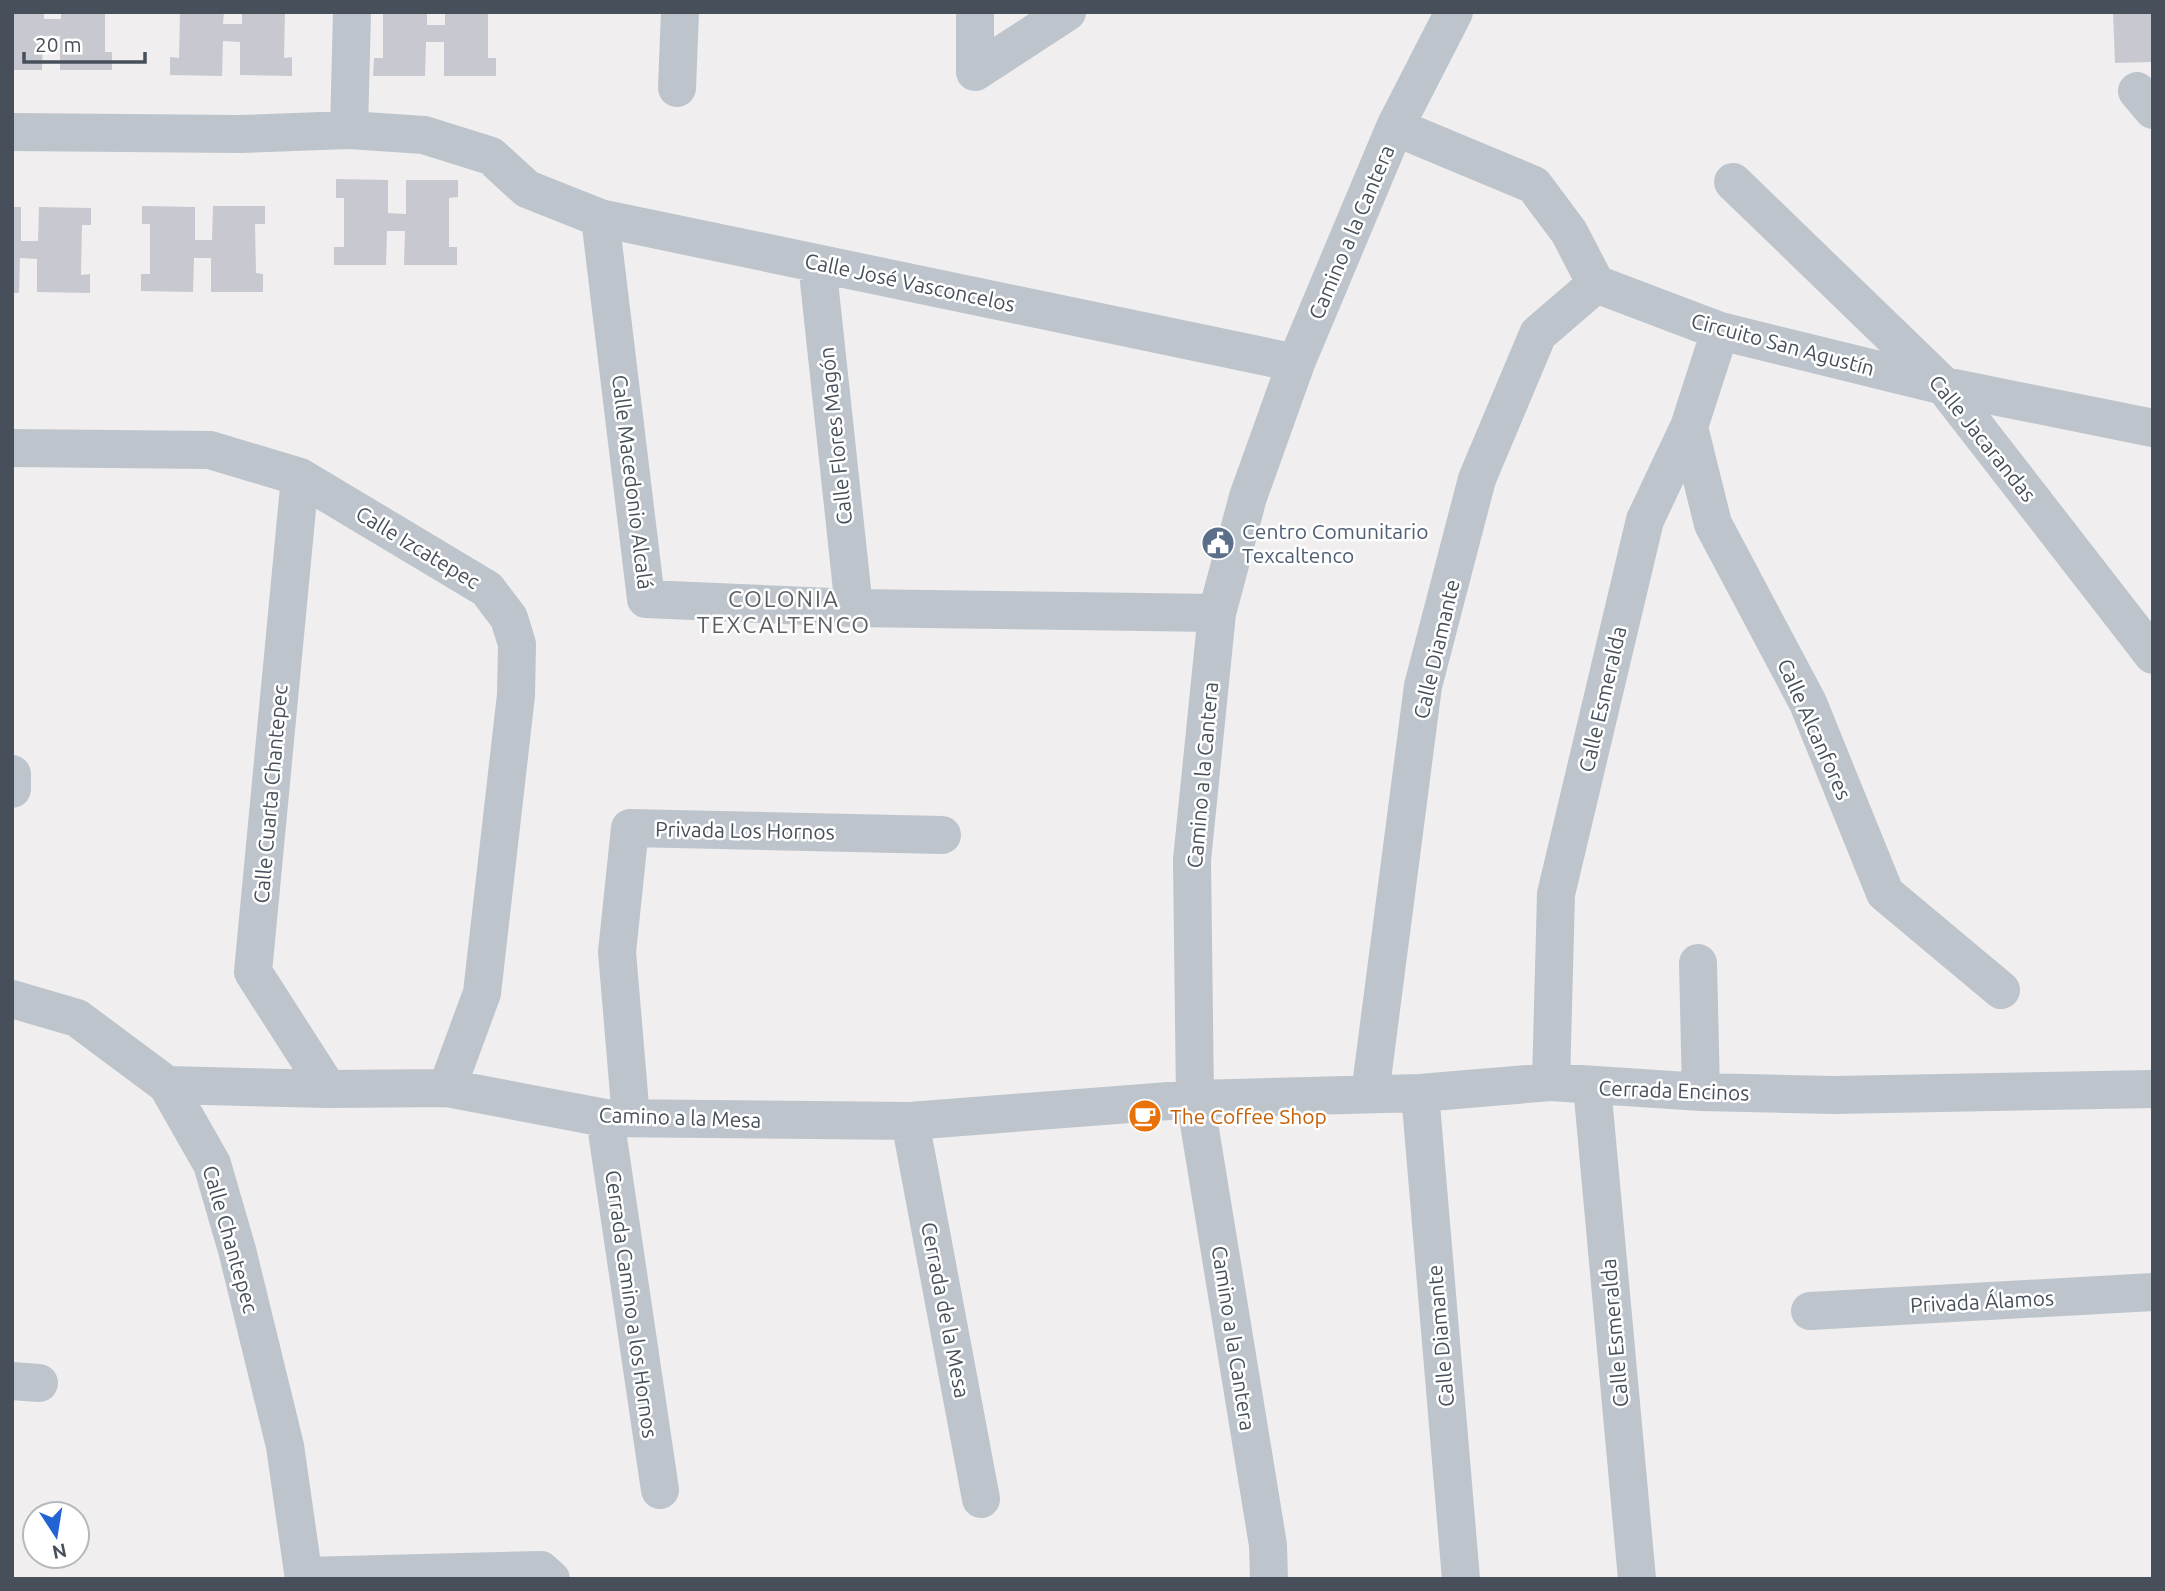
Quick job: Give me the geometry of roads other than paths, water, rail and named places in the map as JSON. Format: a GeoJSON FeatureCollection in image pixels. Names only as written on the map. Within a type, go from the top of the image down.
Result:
{"type":"FeatureCollection","features":[{"type":"Feature","properties":{"kind":"street"},"geometry":{"type":"LineString","coordinates":[[12,132],[240,134],[349,130],[352,12]]}},
{"type":"Feature","properties":{"kind":"street"},"geometry":{"type":"LineString","coordinates":[[677,88],[680,12]]}},
{"type":"Feature","properties":{"kind":"street"},"geometry":{"type":"LineString","coordinates":[[975,12],[975,72],[1067,12]]}},
{"type":"Feature","properties":{"kind":"street","name":"Camino a la Cantera"},"geometry":{"type":"LineString","coordinates":[[1269,1579],[1268,1545],[1195,1099],[1192,860],[1217,613],[1248,497],[1296,363],[1395,127],[1454,12]]}},
{"type":"Feature","properties":{"kind":"street"},"geometry":{"type":"LineString","coordinates":[[1395,127],[1534,186],[1569,232],[1596,284]]}},
{"type":"Feature","properties":{"kind":"street","name":"Calle José Vasconcelos"},"geometry":{"type":"LineString","coordinates":[[349,130],[424,135],[491,156],[527,189],[600,218],[1296,363]]}},
{"type":"Feature","properties":{"kind":"street","name":"Calle Jacarandas"},"geometry":{"type":"LineString","coordinates":[[1733,181],[1944,386],[2153,655]]}},
{"type":"Feature","properties":{"kind":"street","name":"Calle Macedonio Alcalá"},"geometry":{"type":"LineString","coordinates":[[600,218],[646,599],[854,608],[1217,613]]}},
{"type":"Feature","properties":{"kind":"street","name":"Calle Flores Magón"},"geometry":{"type":"LineString","coordinates":[[817,263],[854,608]]}},
{"type":"Feature","properties":{"kind":"street","name":"Circuito San Agustín"},"geometry":{"type":"LineString","coordinates":[[1596,284],[1720,331],[1944,386],[2153,428]]}},
{"type":"Feature","properties":{"kind":"street","name":"Calle Diamante"},"geometry":{"type":"LineString","coordinates":[[1370,1094],[1423,687],[1477,479],[1538,334],[1596,284]]}},
{"type":"Feature","properties":{"kind":"street","name":"Calle Esmeralda"},"geometry":{"type":"LineString","coordinates":[[1551,1082],[1556,894],[1645,520],[1689,427],[1720,331]]}},
{"type":"Feature","properties":{"kind":"street","name":"Calle Alcanfores"},"geometry":{"type":"LineString","coordinates":[[1689,427],[1713,524],[1808,702],[1885,893],[2001,990]]}},
{"type":"Feature","properties":{"kind":"street","name":"Calle Izcatepec"},"geometry":{"type":"LineString","coordinates":[[12,447],[210,450],[300,477],[487,589],[509,618],[517,644],[516,695],[482,993],[447,1088]]}},
{"type":"Feature","properties":{"kind":"street","name":"Calle Cuarta Chantepec"},"geometry":{"type":"LineString","coordinates":[[300,477],[253,972],[328,1090]]}},
{"type":"Feature","properties":{"kind":"street"},"geometry":{"type":"LineString","coordinates":[[12,774],[12,789]]}},
{"type":"Feature","properties":{"kind":"street","name":"Privada Los Hornos"},"geometry":{"type":"LineString","coordinates":[[618,1118],[617,952],[630,828],[942,835]]}},
{"type":"Feature","properties":{"kind":"street"},"geometry":{"type":"LineString","coordinates":[[1698,962],[1701,1092]]}},
{"type":"Feature","properties":{"kind":"street","name":"Calle Chantepec"},"geometry":{"type":"LineString","coordinates":[[12,999],[78,1018],[167,1085],[212,1164],[237,1250],[285,1446],[304,1577]]}},
{"type":"Feature","properties":{"kind":"street","name":"Cerrada Encinos"},"geometry":{"type":"LineString","coordinates":[[1195,1099],[1420,1093],[1551,1082],[1701,1092],[1833,1095],[2153,1089]]}},
{"type":"Feature","properties":{"kind":"street","name":"Camino a la Mesa"},"geometry":{"type":"LineString","coordinates":[[167,1085],[328,1090],[447,1088],[618,1118],[910,1121],[1195,1099]]}},
{"type":"Feature","properties":{"kind":"street","name":"Calle Esmeralda"},"geometry":{"type":"LineString","coordinates":[[1592,1086],[1637,1579]]}},
{"type":"Feature","properties":{"kind":"street","name":"Calle Diamante"},"geometry":{"type":"LineString","coordinates":[[1420,1093],[1461,1579]]}},
{"type":"Feature","properties":{"kind":"street","name":"Cerrada Camino a los Hornos"},"geometry":{"type":"LineString","coordinates":[[618,1118],[660,1490]]}},
{"type":"Feature","properties":{"kind":"street","name":"Cerrada de la Mesa"},"geometry":{"type":"LineString","coordinates":[[910,1121],[981,1499]]}},
{"type":"Feature","properties":{"kind":"street","name":"Privada Álamos"},"geometry":{"type":"LineString","coordinates":[[1810,1311],[2153,1292]]}},
{"type":"Feature","properties":{"kind":"street"},"geometry":{"type":"LineString","coordinates":[[304,1577],[541,1570],[551,1579]]}},
{"type":"Feature","properties":{"kind":"place","name":"Centro Comunitario Texcaltenco"},"geometry":{"type":"Point","coordinates":[1218,543]}},
{"type":"Feature","properties":{"kind":"place","name":"The Coffee Shop"},"geometry":{"type":"Point","coordinates":[1145,1116]}},
{"type":"Feature","properties":{"kind":"district","name":"COLONIA TEXCALTENCO"},"geometry":{"type":"Point","coordinates":[784,611]}}]}
